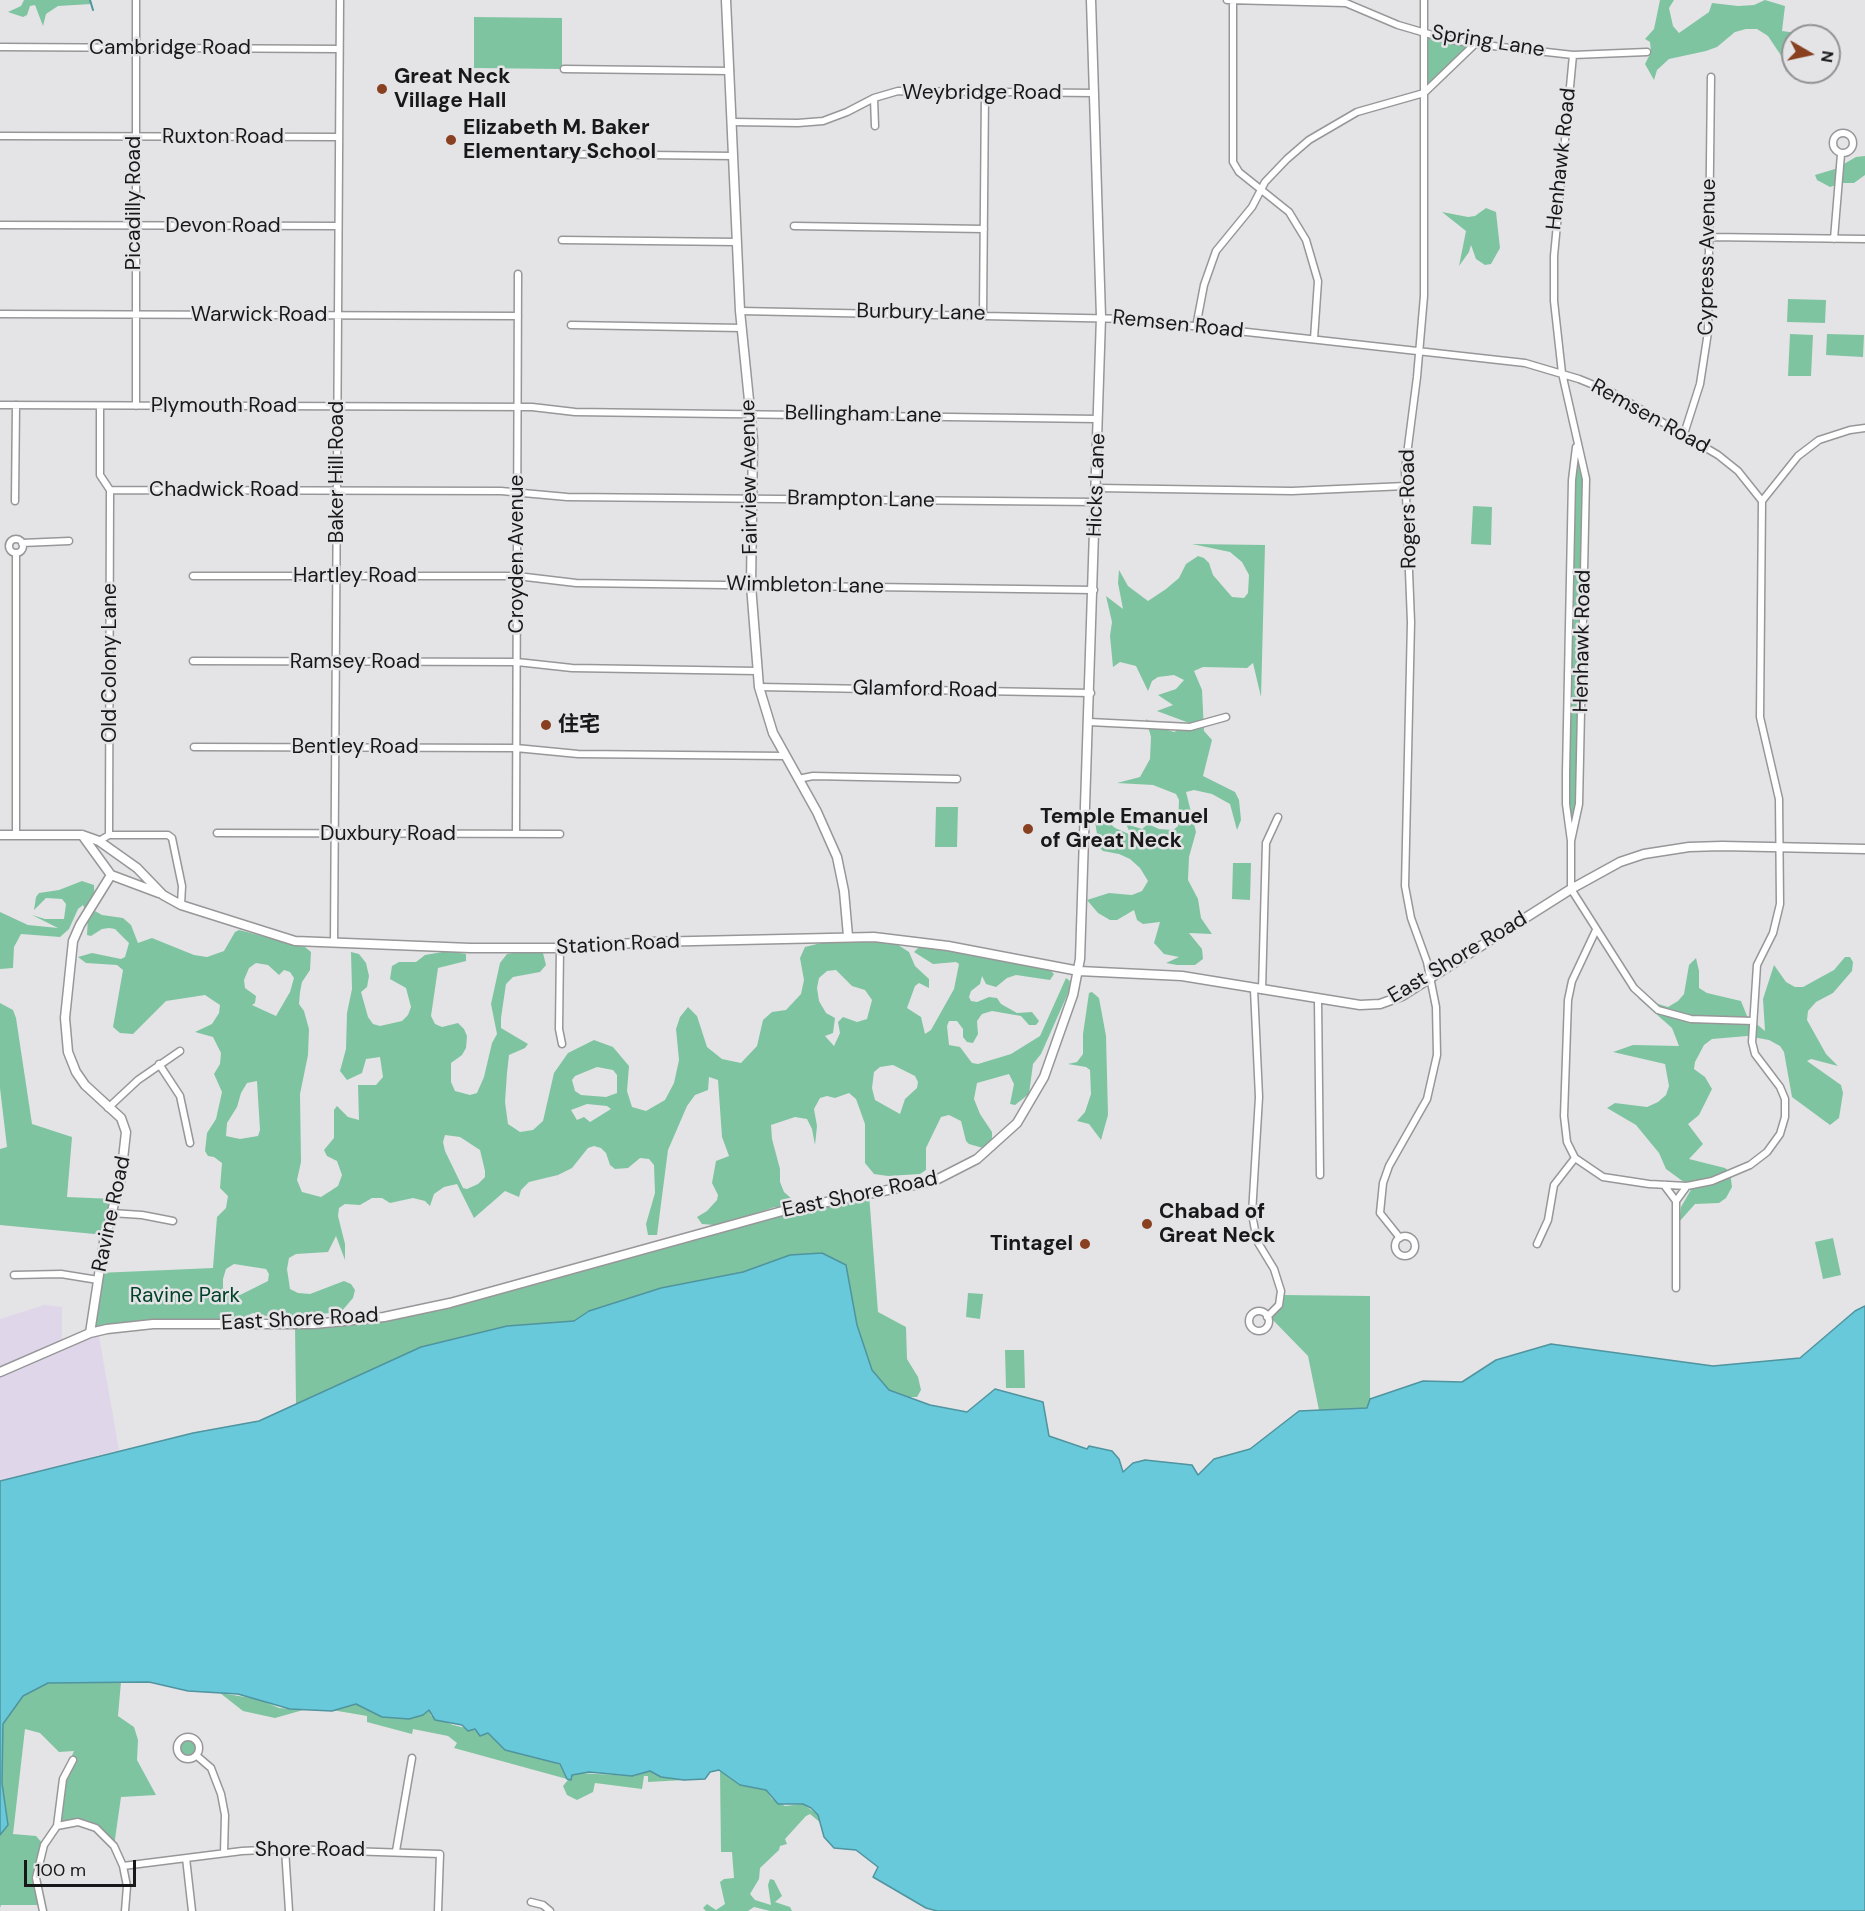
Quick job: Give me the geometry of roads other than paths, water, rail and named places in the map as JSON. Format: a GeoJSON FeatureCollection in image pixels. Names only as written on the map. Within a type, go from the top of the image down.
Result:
{"type":"FeatureCollection","features":[{"type":"Feature","properties":{"kind":"main road","name":"Fairview Avenue"},"geometry":{"type":"LineString","coordinates":[[726,0],[740,311],[751,414],[751,585],[759,687],[766,717],[817,812],[837,857],[844,891],[848,936]]}},
{"type":"Feature","properties":{"kind":"main road","name":"Hicks Lane"},"geometry":{"type":"LineString","coordinates":[[1079,971],[1091,693],[1101,317],[1091,0]]}},
{"type":"Feature","properties":{"kind":"main road","name":"Station Road"},"geometry":{"type":"LineString","coordinates":[[0,835],[82,835],[99,841],[137,868],[163,895]]}},
{"type":"Feature","properties":{"kind":"main road"},"geometry":{"type":"LineString","coordinates":[[82,835],[111,875]]}},
{"type":"Feature","properties":{"kind":"main road","name":"East Shore Road"},"geometry":{"type":"LineString","coordinates":[[0,1372],[90,1333],[153,1324],[314,1324],[394,1315],[450,1303],[786,1210],[933,1181],[977,1159],[999,1142],[1026,1111],[1044,1077],[1079,971],[1182,976],[1318,1000],[1360,1005],[1380,1004],[1402,996],[1571,889],[1620,862],[1666,850],[1722,846],[1865,849]]}},
{"type":"Feature","properties":{"kind":"main road","name":"Station Road"},"geometry":{"type":"LineString","coordinates":[[111,875],[163,895],[181,905],[287,940],[560,948],[621,943],[740,942],[848,936],[874,937],[948,946],[1079,971]]}},
{"type":"Feature","properties":{"kind":"main road","name":"Ravine Road"},"geometry":{"type":"LineString","coordinates":[[90,1333],[111,1214],[121,1177],[126,1132],[121,1118],[85,1085],[76,1072],[68,1052],[65,1018],[73,942],[80,925],[111,875]]}},
{"type":"Feature","properties":{"kind":"street","name":"Picadilly Road"},"geometry":{"type":"LineString","coordinates":[[135,0],[136,406]]}},
{"type":"Feature","properties":{"kind":"street","name":"Baker Hill Road"},"geometry":{"type":"LineString","coordinates":[[334,943],[340,0]]}},
{"type":"Feature","properties":{"kind":"street","name":"Spring Lane"},"geometry":{"type":"LineString","coordinates":[[1227,0],[1346,3],[1398,25],[1475,44],[1573,55],[1647,52]]}},
{"type":"Feature","properties":{"kind":"street"},"geometry":{"type":"LineString","coordinates":[[1233,0],[1233,162],[1239,172],[1289,212],[1312,257],[1318,293],[1314,339]]}},
{"type":"Feature","properties":{"kind":"street","name":"Rogers Road"},"geometry":{"type":"LineString","coordinates":[[1400,1238],[1390,1229],[1380,1213],[1380,1206],[1389,1166],[1420,1115],[1434,1078],[1437,1022],[1430,978],[1411,918],[1405,886],[1411,622],[1406,450],[1420,351],[1424,296],[1424,0]]}},
{"type":"Feature","properties":{"kind":"street"},"geometry":{"type":"LineString","coordinates":[[1196,327],[1204,285],[1216,251],[1262,190],[1265,182],[1287,159],[1325,130],[1367,107],[1424,93],[1475,44]]}},
{"type":"Feature","properties":{"kind":"street","name":"Cambridge Road"},"geometry":{"type":"LineString","coordinates":[[0,47],[339,49]]}},
{"type":"Feature","properties":{"kind":"street","name":"Henhawk Road"},"geometry":{"type":"LineString","coordinates":[[1571,841],[1580,804],[1586,479],[1562,373],[1554,301],[1554,256],[1573,55]]}},
{"type":"Feature","properties":{"kind":"street"},"geometry":{"type":"LineString","coordinates":[[564,69],[730,70]]}},
{"type":"Feature","properties":{"kind":"street","name":"Cypress Avenue"},"geometry":{"type":"LineString","coordinates":[[1684,434],[1700,384],[1707,348],[1711,77]]}},
{"type":"Feature","properties":{"kind":"street","name":"Weybridge Road"},"geometry":{"type":"LineString","coordinates":[[732,122],[822,121],[848,112],[874,98],[898,91],[1094,93]]}},
{"type":"Feature","properties":{"kind":"street"},"geometry":{"type":"LineString","coordinates":[[983,314],[986,91]]}},
{"type":"Feature","properties":{"kind":"street"},"geometry":{"type":"LineString","coordinates":[[874,98],[874,126]]}},
{"type":"Feature","properties":{"kind":"street","name":"Ruxton Road"},"geometry":{"type":"LineString","coordinates":[[0,136],[339,137]]}},
{"type":"Feature","properties":{"kind":"street"},"geometry":{"type":"LineString","coordinates":[[563,154],[733,156]]}},
{"type":"Feature","properties":{"kind":"street"},"geometry":{"type":"LineString","coordinates":[[1834,239],[1841,154]]}},
{"type":"Feature","properties":{"kind":"street","name":"Devon Road"},"geometry":{"type":"LineString","coordinates":[[0,225],[338,226]]}},
{"type":"Feature","properties":{"kind":"street"},"geometry":{"type":"LineString","coordinates":[[794,226],[984,229]]}},
{"type":"Feature","properties":{"kind":"street"},"geometry":{"type":"LineString","coordinates":[[1709,237],[1865,239]]}},
{"type":"Feature","properties":{"kind":"street"},"geometry":{"type":"LineString","coordinates":[[562,240],[737,242]]}},
{"type":"Feature","properties":{"kind":"street","name":"Croyden Avenue"},"geometry":{"type":"LineString","coordinates":[[516,834],[518,274]]}},
{"type":"Feature","properties":{"kind":"street","name":"Burbury Lane"},"geometry":{"type":"LineString","coordinates":[[740,311],[1101,317]]}},
{"type":"Feature","properties":{"kind":"street","name":"Warwick Road"},"geometry":{"type":"LineString","coordinates":[[0,314],[518,316]]}},
{"type":"Feature","properties":{"kind":"street","name":"Remsen Road"},"geometry":{"type":"LineString","coordinates":[[1101,317],[1525,363],[1562,373],[1611,392],[1684,434],[1738,471],[1762,501]]}},
{"type":"Feature","properties":{"kind":"street"},"geometry":{"type":"LineString","coordinates":[[571,325],[742,328]]}},
{"type":"Feature","properties":{"kind":"street","name":"Plymouth Road"},"geometry":{"type":"LineString","coordinates":[[0,405],[519,407]]}},
{"type":"Feature","properties":{"kind":"street"},"geometry":{"type":"LineString","coordinates":[[15,501],[16,405]]}},
{"type":"Feature","properties":{"kind":"street"},"geometry":{"type":"LineString","coordinates":[[100,406],[100,475],[110,490]]}},
{"type":"Feature","properties":{"kind":"street","name":"Bellingham Lane"},"geometry":{"type":"LineString","coordinates":[[519,407],[575,412],[1098,419]]}},
{"type":"Feature","properties":{"kind":"street"},"geometry":{"type":"LineString","coordinates":[[1596,930],[1572,981],[1568,1000],[1564,1116],[1567,1143],[1575,1158],[1603,1177],[1664,1185],[1687,1186],[1738,1172],[1767,1152],[1780,1134],[1785,1117],[1785,1099],[1776,1080],[1755,1054],[1752,1041],[1757,965],[1773,933],[1780,904],[1778,792],[1760,715],[1762,501],[1798,456],[1819,440],[1850,430],[1865,429]]}},
{"type":"Feature","properties":{"kind":"street","name":"Henhawk Road"},"geometry":{"type":"LineString","coordinates":[[1571,889],[1571,841],[1566,804],[1572,480],[1576,442]]}},
{"type":"Feature","properties":{"kind":"street"},"geometry":{"type":"LineString","coordinates":[[1097,488],[1281,491],[1406,486]]}},
{"type":"Feature","properties":{"kind":"street","name":"Chadwick Road"},"geometry":{"type":"LineString","coordinates":[[110,490],[517,491]]}},
{"type":"Feature","properties":{"kind":"street","name":"Old Colony Lane"},"geometry":{"type":"LineString","coordinates":[[109,835],[110,490]]}},
{"type":"Feature","properties":{"kind":"street","name":"Brampton Lane"},"geometry":{"type":"LineString","coordinates":[[517,491],[567,497],[1096,502]]}},
{"type":"Feature","properties":{"kind":"street"},"geometry":{"type":"LineString","coordinates":[[16,553],[10,550],[9,543],[17,539],[22,543],[69,541]]}},
{"type":"Feature","properties":{"kind":"street"},"geometry":{"type":"LineString","coordinates":[[16,553],[21,551],[22,543]]}},
{"type":"Feature","properties":{"kind":"street"},"geometry":{"type":"LineString","coordinates":[[16,553],[16,835]]}},
{"type":"Feature","properties":{"kind":"street","name":"Hartley Road"},"geometry":{"type":"LineString","coordinates":[[193,576],[517,576]]}},
{"type":"Feature","properties":{"kind":"street","name":"Wimbleton Lane"},"geometry":{"type":"LineString","coordinates":[[517,576],[576,583],[1094,590]]}},
{"type":"Feature","properties":{"kind":"street","name":"Ramsey Road"},"geometry":{"type":"LineString","coordinates":[[193,661],[517,662],[572,668],[757,671]]}},
{"type":"Feature","properties":{"kind":"street"},"geometry":{"type":"LineString","coordinates":[[1568,667],[1582,667]]}},
{"type":"Feature","properties":{"kind":"street","name":"Glamford Road"},"geometry":{"type":"LineString","coordinates":[[759,687],[1091,693]]}},
{"type":"Feature","properties":{"kind":"street"},"geometry":{"type":"LineString","coordinates":[[1089,723],[1190,727],[1226,717]]}},
{"type":"Feature","properties":{"kind":"street","name":"Bentley Road"},"geometry":{"type":"LineString","coordinates":[[194,747],[516,748],[578,753],[785,756]]}},
{"type":"Feature","properties":{"kind":"street"},"geometry":{"type":"LineString","coordinates":[[798,779],[813,776],[957,779]]}},
{"type":"Feature","properties":{"kind":"street"},"geometry":{"type":"LineString","coordinates":[[1267,1317],[1279,1305],[1281,1291],[1274,1269],[1257,1241],[1252,1214],[1259,1097],[1258,989],[1266,843],[1278,817]]}},
{"type":"Feature","properties":{"kind":"street","name":"Duxbury Road"},"geometry":{"type":"LineString","coordinates":[[217,833],[560,834]]}},
{"type":"Feature","properties":{"kind":"street"},"geometry":{"type":"LineString","coordinates":[[99,841],[109,835],[168,835],[172,838],[182,886],[181,905]]}},
{"type":"Feature","properties":{"kind":"street"},"geometry":{"type":"LineString","coordinates":[[1571,889],[1634,988],[1658,1010],[1691,1019],[1753,1021]]}},
{"type":"Feature","properties":{"kind":"street"},"geometry":{"type":"LineString","coordinates":[[560,948],[559,1029],[562,1044]]}},
{"type":"Feature","properties":{"kind":"street"},"geometry":{"type":"LineString","coordinates":[[1318,1000],[1320,1175]]}},
{"type":"Feature","properties":{"kind":"street"},"geometry":{"type":"LineString","coordinates":[[108,1108],[159,1064],[180,1051]]}},
{"type":"Feature","properties":{"kind":"street"},"geometry":{"type":"LineString","coordinates":[[159,1064],[180,1096],[190,1143]]}},
{"type":"Feature","properties":{"kind":"street"},"geometry":{"type":"LineString","coordinates":[[1537,1244],[1548,1220],[1554,1185],[1575,1158]]}},
{"type":"Feature","properties":{"kind":"street"},"geometry":{"type":"LineString","coordinates":[[1664,1185],[1676,1201]]}},
{"type":"Feature","properties":{"kind":"street"},"geometry":{"type":"LineString","coordinates":[[1676,1287],[1676,1201],[1687,1186]]}},
{"type":"Feature","properties":{"kind":"street"},"geometry":{"type":"LineString","coordinates":[[111,1214],[142,1215],[173,1221]]}},
{"type":"Feature","properties":{"kind":"street"},"geometry":{"type":"LineString","coordinates":[[14,1275],[61,1274],[98,1280]]}},
{"type":"Feature","properties":{"kind":"street"},"geometry":{"type":"LineString","coordinates":[[197,1756],[212,1768],[221,1794],[225,1815],[224,1853]]}},
{"type":"Feature","properties":{"kind":"street"},"geometry":{"type":"LineString","coordinates":[[396,1851],[412,1758]]}},
{"type":"Feature","properties":{"kind":"street"},"geometry":{"type":"LineString","coordinates":[[43,1911],[37,1892],[38,1864],[44,1845],[57,1826],[63,1779],[73,1760]]}},
{"type":"Feature","properties":{"kind":"street"},"geometry":{"type":"LineString","coordinates":[[57,1826],[78,1822],[96,1828],[114,1846],[123,1866],[127,1893],[125,1911]]}},
{"type":"Feature","properties":{"kind":"street"},"geometry":{"type":"LineString","coordinates":[[285,1849],[289,1911]]}},
{"type":"Feature","properties":{"kind":"street","name":"Shore Road"},"geometry":{"type":"LineString","coordinates":[[123,1866],[224,1853],[285,1849],[440,1854],[438,1911]]}},
{"type":"Feature","properties":{"kind":"street"},"geometry":{"type":"LineString","coordinates":[[186,1858],[192,1911]]}},
{"type":"Feature","properties":{"kind":"street"},"geometry":{"type":"LineString","coordinates":[[531,1902],[543,1905],[550,1911]]}},
{"type":"Feature","properties":{"kind":"water"},"geometry":{"type":"Polygon","coordinates":[[[822,1253],[846,1265],[857,1325],[872,1370],[889,1390],[930,1405],[967,1412],[995,1389],[1043,1402],[1049,1436],[1087,1449],[1089,1446],[1112,1451],[1119,1459],[1123,1472],[1133,1463],[1145,1460],[1192,1465],[1198,1475],[1214,1459],[1250,1449],[1299,1411],[1367,1408],[1370,1399],[1423,1381],[1462,1382],[1496,1360],[1551,1344],[1713,1366],[1800,1358],[1855,1311],[1865,1306],[1865,1911],[937,1911],[926,1908],[873,1877],[878,1867],[856,1850],[834,1848],[824,1837],[818,1815],[811,1808],[803,1804],[778,1804],[766,1790],[740,1785],[719,1770],[710,1772],[705,1779],[684,1780],[661,1777],[650,1771],[632,1776],[589,1772],[572,1775],[571,1780],[567,1779],[560,1764],[505,1750],[488,1733],[480,1736],[475,1729],[468,1731],[462,1725],[435,1720],[429,1710],[423,1715],[409,1719],[382,1717],[356,1704],[332,1711],[290,1709],[238,1694],[188,1691],[149,1682],[48,1683],[23,1696],[3,1724],[2,1783],[8,1825],[0,1835],[0,1481],[193,1433],[259,1421],[421,1347],[507,1326],[574,1321],[589,1311],[661,1288],[743,1272],[790,1255],[822,1253]]]}},
{"type":"Feature","properties":{"kind":"waterway"},"geometry":{"type":"LineString","coordinates":[[90,0],[93,10]]}},
{"type":"Feature","properties":{"kind":"place","name":"Great Neck Village Hall"},"geometry":{"type":"Point","coordinates":[382,89]}},
{"type":"Feature","properties":{"kind":"place","name":"Elizabeth M. Baker Elementary School"},"geometry":{"type":"Point","coordinates":[451,140]}},
{"type":"Feature","properties":{"kind":"place","name":"住宅"},"geometry":{"type":"Point","coordinates":[546,725]}},
{"type":"Feature","properties":{"kind":"place","name":"Temple Emanuel of Great Neck"},"geometry":{"type":"Point","coordinates":[1028,829]}},
{"type":"Feature","properties":{"kind":"place","name":"Chabad of Great Neck"},"geometry":{"type":"Point","coordinates":[1147,1224]}},
{"type":"Feature","properties":{"kind":"place","name":"Tintagel"},"geometry":{"type":"Point","coordinates":[1085,1244]}},
{"type":"Feature","properties":{"kind":"park label","name":"Ravine Park"},"geometry":{"type":"Point","coordinates":[185,1296]}}]}
